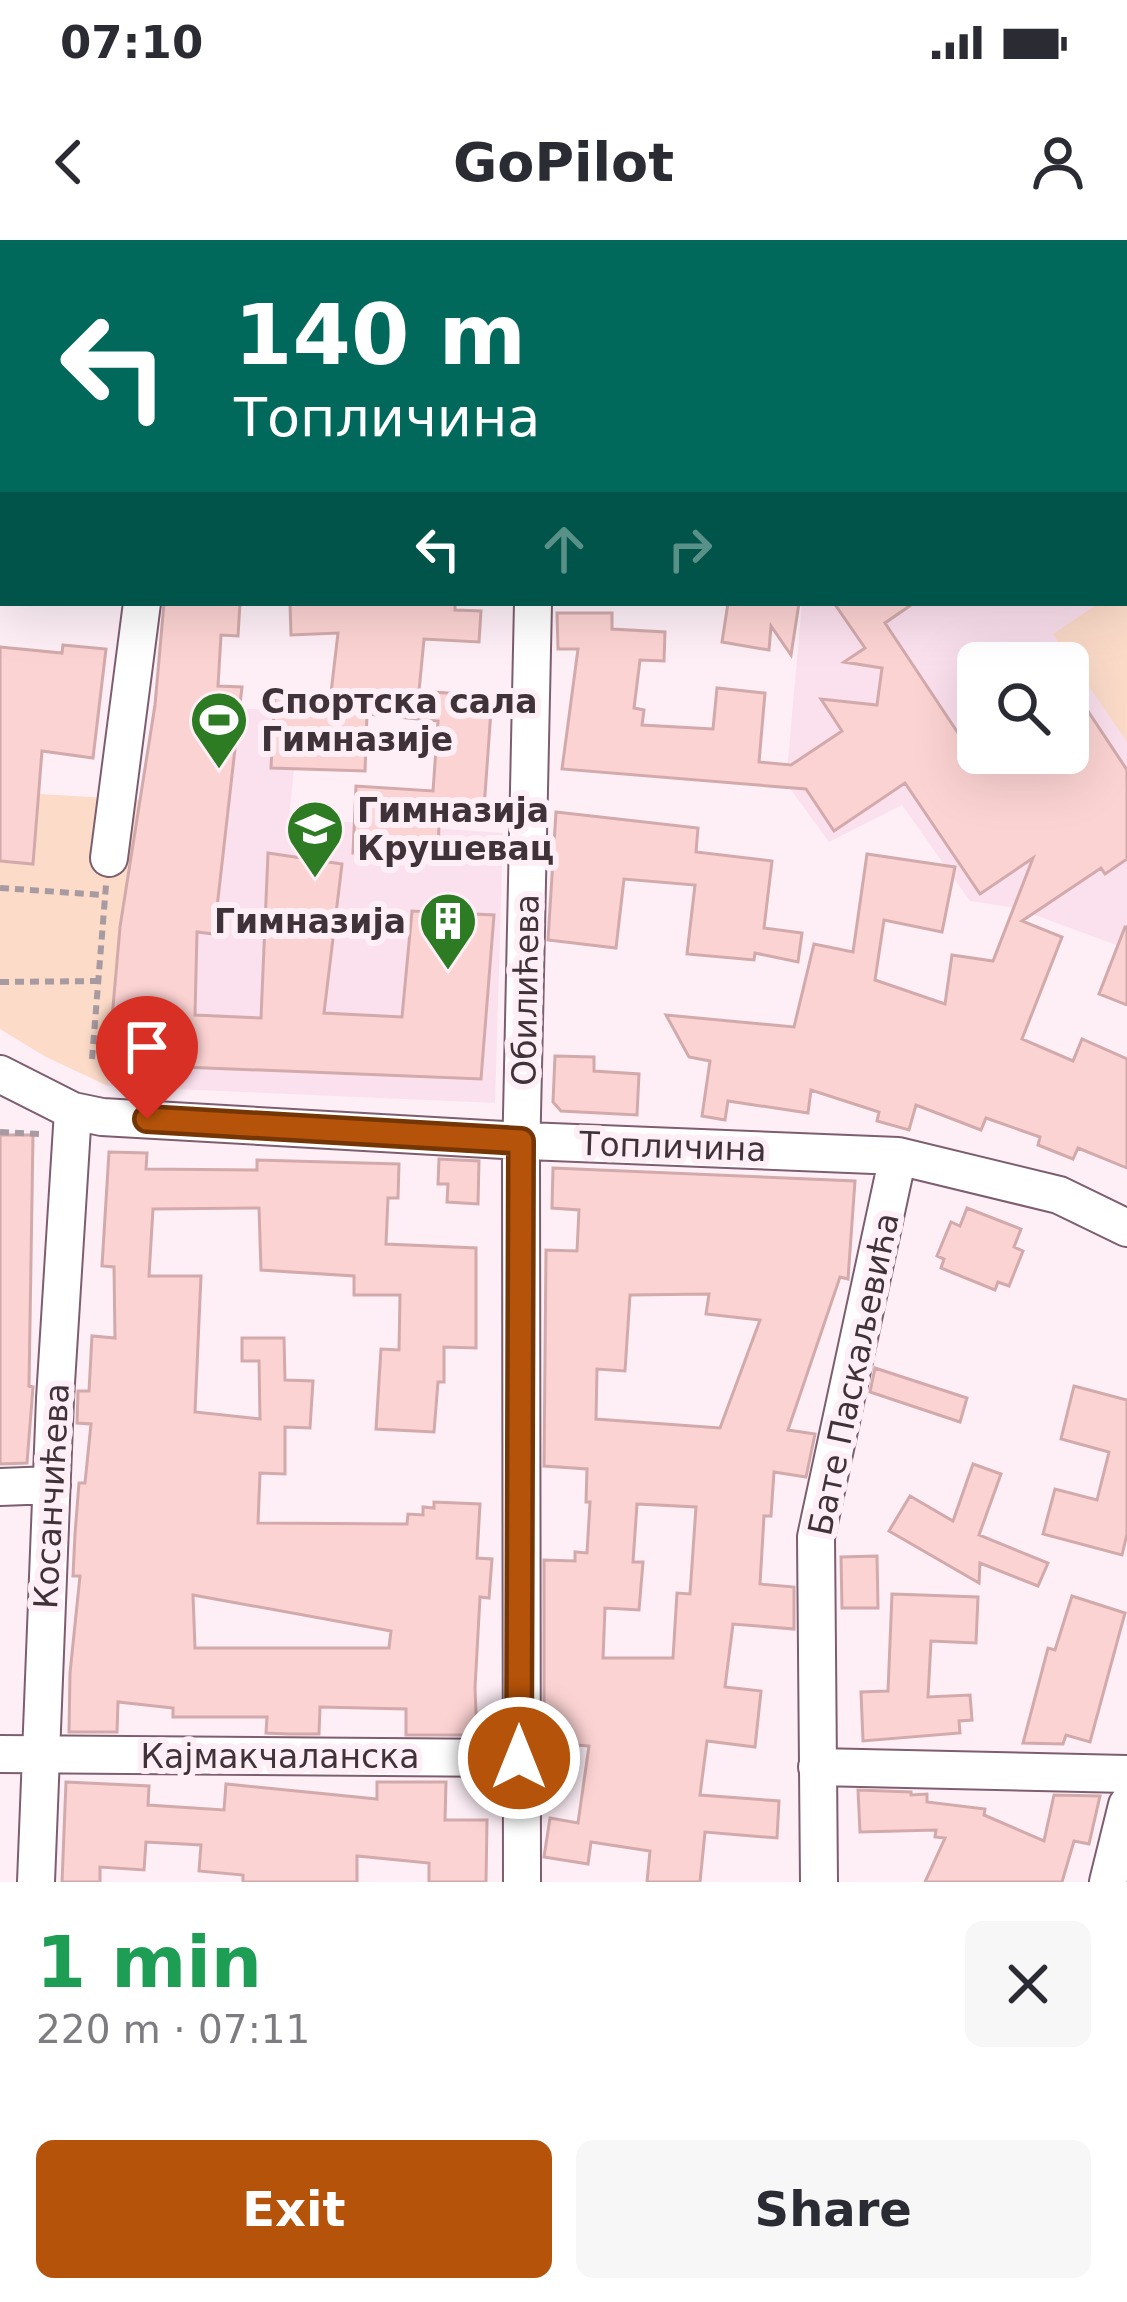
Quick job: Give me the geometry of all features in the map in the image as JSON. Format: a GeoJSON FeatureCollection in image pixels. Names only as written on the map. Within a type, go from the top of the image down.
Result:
{"type":"FeatureCollection","features":[{"type":"Feature","properties":{"kind":"street"},"geometry":{"type":"LineString","coordinates":[[110,858],[142,606]]}},
{"type":"Feature","properties":{"kind":"street","name":"Обилићева"},"geometry":{"type":"LineString","coordinates":[[522,1882],[521,1141],[533,606]]}},
{"type":"Feature","properties":{"kind":"street","name":"Топличина"},"geometry":{"type":"LineString","coordinates":[[0,1074],[73,1111],[102,1117],[898,1156],[1059,1196],[1127,1228]]}},
{"type":"Feature","properties":{"kind":"street","name":"Косанчићева"},"geometry":{"type":"LineString","coordinates":[[36,1882],[73,1111]]}},
{"type":"Feature","properties":{"kind":"street","name":"Бате Паскаљевића"},"geometry":{"type":"LineString","coordinates":[[819,1882],[816,1538],[898,1156]]}},
{"type":"Feature","properties":{"kind":"street"},"geometry":{"type":"LineString","coordinates":[[0,1487],[52,1485]]}},
{"type":"Feature","properties":{"kind":"street","name":"Кајмакчаланска"},"geometry":{"type":"LineString","coordinates":[[0,1754],[519,1758]]}},
{"type":"Feature","properties":{"kind":"street"},"geometry":{"type":"LineString","coordinates":[[817,1767],[1127,1774]]}},
{"type":"Feature","properties":{"kind":"street"},"geometry":{"type":"LineString","coordinates":[[1108,1882],[1127,1805]]}},
{"type":"Feature","properties":{"kind":"path"},"geometry":{"type":"LineString","coordinates":[[92,1060],[110,858]]}},
{"type":"Feature","properties":{"kind":"path"},"geometry":{"type":"LineString","coordinates":[[0,889],[104,895]]}},
{"type":"Feature","properties":{"kind":"path"},"geometry":{"type":"LineString","coordinates":[[0,982],[97,981]]}},
{"type":"Feature","properties":{"kind":"shaded area"},"geometry":{"type":"Polygon","coordinates":[[[802,606],[1127,606],[1127,949],[1016,908],[970,901],[902,805],[829,842],[786,783],[802,606]]]}},
{"type":"Feature","properties":{"kind":"shaded area"},"geometry":{"type":"Polygon","coordinates":[[[1095,606],[1127,606],[1127,742],[1089,687],[1089,642],[1058,642],[1053,634],[1095,606]]]}},
{"type":"Feature","properties":{"kind":"shaded area","name":"Гимназија Крушевац"},"geometry":{"type":"Polygon","coordinates":[[[153,705],[300,711],[289,818],[503,833],[495,1103],[108,1086],[153,705]]]}},
{"type":"Feature","properties":{"kind":"shaded area"},"geometry":{"type":"Polygon","coordinates":[[[39,794],[141,800],[108,1086],[0,1029],[0,861],[33,864],[39,794]]]}},
{"type":"Feature","properties":{"kind":"building","name":"Гимназија"},"geometry":{"type":"Polygon","coordinates":[[[164,606],[240,606],[238,636],[221,635],[218,686],[242,687],[214,934],[197,932],[195,1015],[261,1018],[268,853],[342,864],[324,1013],[402,1017],[412,911],[494,915],[481,1079],[108,1064],[120,927],[155,705],[164,606]]]}},
{"type":"Feature","properties":{"kind":"building"},"geometry":{"type":"Polygon","coordinates":[[[290,606],[455,606],[455,610],[481,611],[479,642],[424,639],[419,691],[492,696],[483,823],[439,822],[438,856],[353,853],[356,786],[433,791],[438,721],[367,714],[365,771],[271,768],[275,689],[331,693],[338,633],[291,635],[290,606]]]}},
{"type":"Feature","properties":{"kind":"building"},"geometry":{"type":"Polygon","coordinates":[[[728,606],[799,606],[791,655],[771,626],[769,650],[722,642],[728,606]]]}},
{"type":"Feature","properties":{"kind":"building"},"geometry":{"type":"Polygon","coordinates":[[[836,606],[910,606],[885,623],[957,731],[957,774],[1089,774],[1089,713],[1127,770],[1127,859],[1105,874],[1101,868],[1022,921],[1062,937],[1022,1039],[1073,1061],[1082,1039],[1127,1059],[1127,1168],[1078,1148],[1073,1159],[1038,1145],[1040,1137],[986,1118],[981,1130],[916,1105],[909,1130],[877,1121],[879,1112],[811,1090],[808,1113],[728,1101],[725,1120],[702,1116],[710,1061],[689,1057],[666,1015],[794,1027],[814,944],[853,952],[867,854],[955,867],[942,932],[884,920],[875,980],[945,1004],[952,955],[993,961],[1033,858],[980,894],[905,783],[834,831],[806,789],[562,769],[578,649],[558,649],[557,613],[612,613],[612,629],[665,632],[664,661],[640,660],[634,708],[644,710],[642,725],[713,729],[717,688],[765,693],[759,762],[791,765],[842,731],[821,699],[877,705],[882,668],[844,662],[865,648],[836,606]]]}},
{"type":"Feature","properties":{"kind":"building"},"geometry":{"type":"Polygon","coordinates":[[[63,645],[106,649],[93,758],[42,751],[33,864],[0,861],[0,647],[62,653],[63,645]]]}},
{"type":"Feature","properties":{"kind":"building"},"geometry":{"type":"Polygon","coordinates":[[[556,812],[698,828],[696,852],[772,861],[764,928],[802,933],[798,962],[755,953],[754,960],[687,954],[695,885],[624,879],[616,948],[548,940],[556,812]]]}},
{"type":"Feature","properties":{"kind":"building"},"geometry":{"type":"Polygon","coordinates":[[[1127,927],[1127,1005],[1099,994],[1127,927]]]}},
{"type":"Feature","properties":{"kind":"building"},"geometry":{"type":"Polygon","coordinates":[[[555,1056],[594,1057],[594,1071],[639,1074],[637,1115],[561,1111],[553,1102],[555,1056]]]}},
{"type":"Feature","properties":{"kind":"building"},"geometry":{"type":"Polygon","coordinates":[[[0,1135],[33,1135],[29,1386],[33,1387],[27,1463],[0,1464],[0,1135]]]}},
{"type":"Feature","properties":{"kind":"building"},"geometry":{"type":"Polygon","coordinates":[[[109,1152],[147,1153],[146,1169],[257,1170],[257,1160],[399,1164],[398,1198],[388,1198],[386,1244],[476,1248],[476,1348],[444,1347],[444,1382],[438,1382],[434,1432],[376,1429],[381,1349],[399,1350],[400,1295],[354,1295],[354,1276],[261,1270],[259,1208],[153,1209],[149,1276],[201,1276],[195,1412],[260,1419],[259,1361],[242,1361],[242,1338],[284,1338],[285,1380],[313,1381],[310,1428],[285,1427],[285,1474],[260,1473],[258,1523],[407,1524],[408,1514],[423,1515],[423,1507],[434,1508],[434,1502],[480,1504],[477,1558],[492,1559],[489,1598],[480,1597],[477,1735],[406,1735],[406,1709],[320,1707],[319,1734],[288,1734],[266,1733],[267,1717],[173,1717],[173,1708],[118,1702],[117,1732],[69,1732],[80,1576],[73,1576],[75,1534],[91,1424],[77,1423],[78,1391],[89,1391],[92,1336],[115,1338],[114,1267],[102,1266],[109,1152]],[[193,1595],[195,1648],[389,1648],[391,1631],[193,1595]]]}},
{"type":"Feature","properties":{"kind":"building"},"geometry":{"type":"Polygon","coordinates":[[[439,1159],[479,1161],[478,1204],[447,1202],[448,1184],[438,1184],[439,1159]]]}},
{"type":"Feature","properties":{"kind":"building"},"geometry":{"type":"Polygon","coordinates":[[[553,1168],[855,1181],[848,1279],[840,1277],[788,1430],[815,1434],[806,1477],[774,1472],[771,1516],[764,1516],[760,1584],[794,1587],[794,1629],[733,1624],[725,1687],[761,1691],[755,1747],[707,1741],[700,1795],[779,1801],[777,1838],[705,1832],[700,1882],[647,1882],[650,1851],[591,1842],[588,1864],[544,1857],[550,1818],[578,1823],[589,1746],[544,1742],[544,1560],[575,1561],[575,1552],[587,1553],[590,1502],[586,1502],[587,1469],[544,1466],[546,1250],[577,1251],[579,1210],[552,1208],[553,1168]],[[709,1294],[630,1295],[625,1371],[597,1369],[596,1419],[720,1428],[760,1320],[706,1314],[709,1294]],[[637,1504],[633,1562],[643,1562],[639,1610],[605,1608],[603,1658],[673,1658],[677,1593],[690,1594],[696,1507],[637,1504]]]}},
{"type":"Feature","properties":{"kind":"building"},"geometry":{"type":"Polygon","coordinates":[[[967,1208],[1021,1229],[1014,1247],[1023,1251],[1009,1286],[998,1282],[995,1290],[941,1268],[944,1259],[937,1256],[951,1222],[960,1226],[967,1208]]]}},
{"type":"Feature","properties":{"kind":"building"},"geometry":{"type":"Polygon","coordinates":[[[875,1368],[967,1398],[960,1422],[870,1392],[875,1368]]]}},
{"type":"Feature","properties":{"kind":"building"},"geometry":{"type":"Polygon","coordinates":[[[1074,1386],[1127,1400],[1127,1534],[1122,1555],[1043,1534],[1055,1489],[1097,1500],[1109,1452],[1061,1439],[1074,1386]]]}},
{"type":"Feature","properties":{"kind":"building"},"geometry":{"type":"Polygon","coordinates":[[[973,1464],[1001,1474],[979,1535],[1048,1563],[1038,1586],[980,1563],[979,1583],[889,1531],[910,1496],[953,1521],[973,1464]]]}},
{"type":"Feature","properties":{"kind":"building"},"geometry":{"type":"Polygon","coordinates":[[[877,1556],[878,1608],[842,1608],[841,1557],[877,1556]]]}},
{"type":"Feature","properties":{"kind":"building"},"geometry":{"type":"Polygon","coordinates":[[[892,1594],[978,1597],[976,1643],[931,1641],[928,1697],[970,1695],[972,1720],[959,1721],[960,1733],[863,1741],[861,1692],[888,1691],[892,1594]]]}},
{"type":"Feature","properties":{"kind":"building"},"geometry":{"type":"Polygon","coordinates":[[[1072,1596],[1125,1613],[1090,1742],[1066,1735],[1063,1744],[1023,1743],[1048,1648],[1055,1650],[1072,1596]]]}},
{"type":"Feature","properties":{"kind":"building"},"geometry":{"type":"Polygon","coordinates":[[[66,1782],[149,1786],[148,1805],[224,1810],[226,1784],[377,1799],[377,1782],[446,1782],[445,1820],[487,1820],[486,1882],[429,1882],[429,1863],[357,1856],[357,1882],[243,1882],[243,1875],[199,1871],[201,1845],[146,1842],[144,1870],[100,1867],[100,1882],[62,1882],[66,1782]]]}},
{"type":"Feature","properties":{"kind":"building"},"geometry":{"type":"Polygon","coordinates":[[[858,1790],[927,1794],[927,1802],[985,1809],[984,1815],[1044,1841],[1054,1795],[1100,1796],[1089,1844],[1074,1841],[1062,1882],[925,1882],[945,1838],[935,1837],[936,1830],[860,1832],[858,1790]]]}},
{"type":"Feature","properties":{"kind":"place","name":"Спортска сала Гимназије"},"geometry":{"type":"Point","coordinates":[219,771]}},
{"type":"Feature","properties":{"kind":"place","name":"Гимназија Крушевац"},"geometry":{"type":"Point","coordinates":[315,880]}},
{"type":"Feature","properties":{"kind":"place","name":"Гимназија"},"geometry":{"type":"Point","coordinates":[448,972]}},
{"type":"Feature","properties":{"kind":"route"},"geometry":{"type":"LineString","coordinates":[[147,1119],[521,1141],[519,1758]]}}]}
